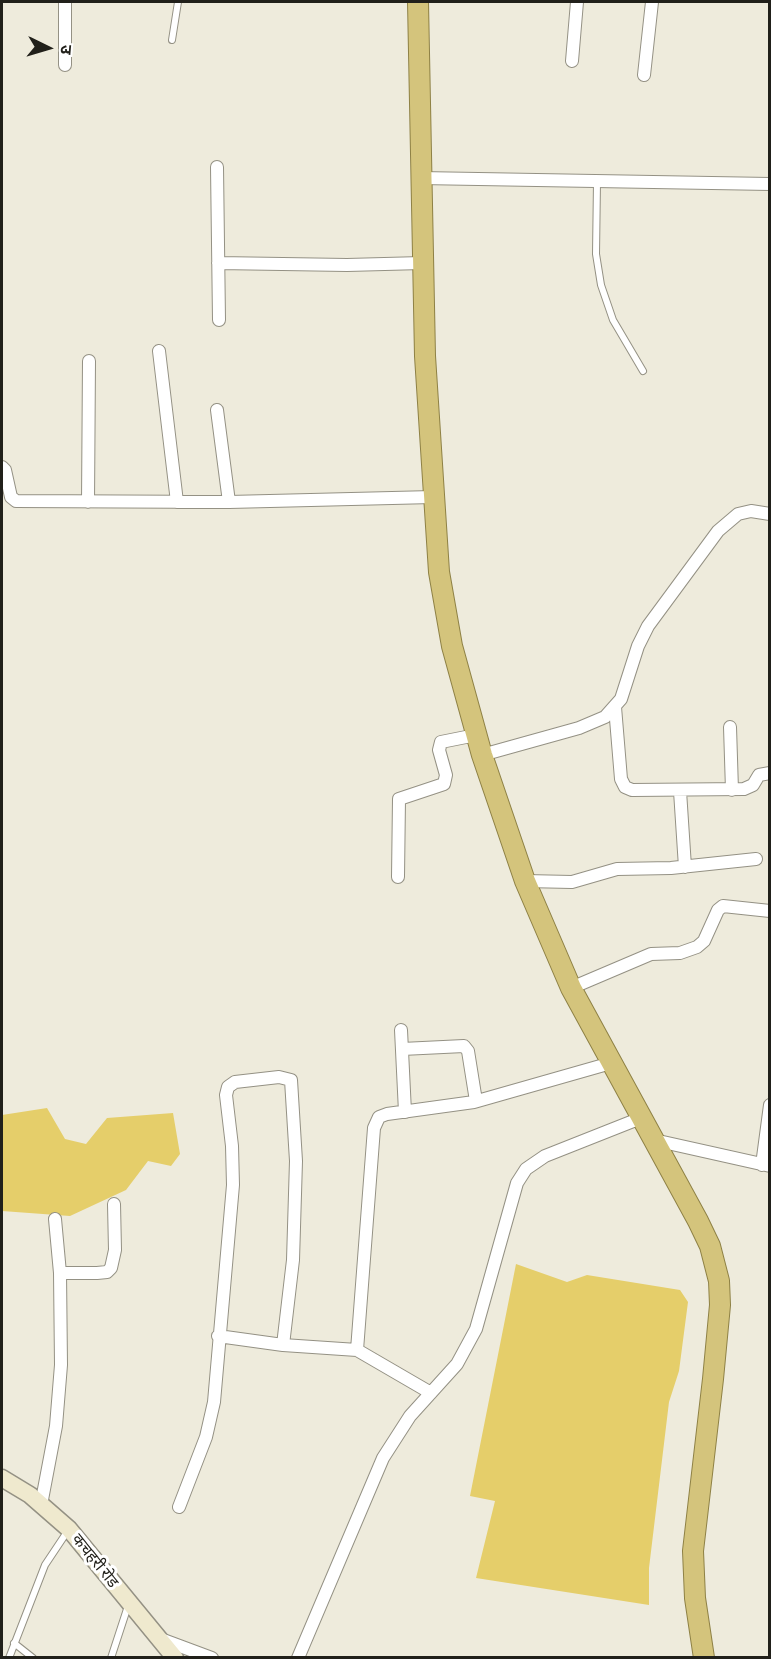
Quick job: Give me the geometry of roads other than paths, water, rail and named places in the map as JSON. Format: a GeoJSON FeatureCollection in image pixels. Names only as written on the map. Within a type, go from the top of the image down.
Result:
{"type":"FeatureCollection","features":[{"type":"Feature","properties":{"kind":"highway"},"geometry":{"type":"LineString","coordinates":[[414,3],[422,263],[433,497],[439,572],[450,636],[482,755],[525,881],[571,988],[698,1221],[710,1246],[718,1281],[720,1305],[693,1551],[695,1598],[704,1658]]}},
{"type":"Feature","properties":{"kind":"main road","name":"कचहरी रोड"},"geometry":{"type":"LineString","coordinates":[[2,1478],[41,1505],[69,1529],[175,1658]]}},
{"type":"Feature","properties":{"kind":"street"},"geometry":{"type":"LineString","coordinates":[[65,2],[65,65]]}},
{"type":"Feature","properties":{"kind":"street"},"geometry":{"type":"LineString","coordinates":[[572,61],[577,2]]}},
{"type":"Feature","properties":{"kind":"street"},"geometry":{"type":"LineString","coordinates":[[644,75],[652,2]]}},
{"type":"Feature","properties":{"kind":"street"},"geometry":{"type":"LineString","coordinates":[[217,167],[219,320]]}},
{"type":"Feature","properties":{"kind":"street"},"geometry":{"type":"LineString","coordinates":[[420,178],[770,184]]}},
{"type":"Feature","properties":{"kind":"street"},"geometry":{"type":"LineString","coordinates":[[218,263],[347,265],[422,263]]}},
{"type":"Feature","properties":{"kind":"street"},"geometry":{"type":"LineString","coordinates":[[159,351],[177,502]]}},
{"type":"Feature","properties":{"kind":"street"},"geometry":{"type":"LineString","coordinates":[[88,502],[89,361]]}},
{"type":"Feature","properties":{"kind":"street"},"geometry":{"type":"LineString","coordinates":[[217,410],[229,502]]}},
{"type":"Feature","properties":{"kind":"street"},"geometry":{"type":"LineString","coordinates":[[2,467],[5,470],[11,497],[16,501],[229,502],[433,497]]}},
{"type":"Feature","properties":{"kind":"street"},"geometry":{"type":"LineString","coordinates":[[482,755],[596,723],[621,699],[638,646],[648,626],[718,531],[738,514],[752,512],[770,514]]}},
{"type":"Feature","properties":{"kind":"street"},"geometry":{"type":"LineString","coordinates":[[615,707],[619,769],[625,787],[643,791],[732,790],[749,788],[759,775],[770,773]]}},
{"type":"Feature","properties":{"kind":"street"},"geometry":{"type":"LineString","coordinates":[[730,727],[732,790]]}},
{"type":"Feature","properties":{"kind":"street"},"geometry":{"type":"LineString","coordinates":[[398,877],[399,798],[444,784],[446,775],[439,750],[441,742],[476,735]]}},
{"type":"Feature","properties":{"kind":"street"},"geometry":{"type":"LineString","coordinates":[[680,791],[685,867]]}},
{"type":"Feature","properties":{"kind":"street"},"geometry":{"type":"LineString","coordinates":[[525,881],[572,882],[617,869],[685,867],[756,859]]}},
{"type":"Feature","properties":{"kind":"street"},"geometry":{"type":"LineString","coordinates":[[571,988],[651,954],[680,953],[697,947],[704,940],[718,910],[723,906],[770,911]]}},
{"type":"Feature","properties":{"kind":"street"},"geometry":{"type":"LineString","coordinates":[[401,1030],[405,1112]]}},
{"type":"Feature","properties":{"kind":"street"},"geometry":{"type":"LineString","coordinates":[[402,1048],[464,1046],[468,1051],[476,1101]]}},
{"type":"Feature","properties":{"kind":"street"},"geometry":{"type":"LineString","coordinates":[[357,1350],[374,1128],[380,1117],[476,1101],[611,1063]]}},
{"type":"Feature","properties":{"kind":"street"},"geometry":{"type":"LineString","coordinates":[[179,1507],[211,1419],[233,1185],[226,1095],[228,1088],[235,1082],[286,1077],[291,1080],[293,1096],[296,1208],[283,1345]]}},
{"type":"Feature","properties":{"kind":"street"},"geometry":{"type":"LineString","coordinates":[[654,1140],[766,1165],[770,1105]]}},
{"type":"Feature","properties":{"kind":"street"},"geometry":{"type":"LineString","coordinates":[[298,1658],[366,1493],[383,1458],[396,1434],[457,1364],[476,1329],[517,1183],[526,1169],[545,1156],[641,1118]]}},
{"type":"Feature","properties":{"kind":"street"},"geometry":{"type":"LineString","coordinates":[[60,1273],[97,1273],[107,1272],[111,1268],[115,1250],[114,1204]]}},
{"type":"Feature","properties":{"kind":"street"},"geometry":{"type":"LineString","coordinates":[[41,1505],[59,1396],[60,1273],[55,1219]]}},
{"type":"Feature","properties":{"kind":"street"},"geometry":{"type":"LineString","coordinates":[[218,1336],[283,1345],[357,1350],[431,1393]]}},
{"type":"Feature","properties":{"kind":"street"},"geometry":{"type":"LineString","coordinates":[[160,1639],[212,1658]]}},
{"type":"Feature","properties":{"kind":"lane"},"geometry":{"type":"LineString","coordinates":[[172,40],[178,2]]}},
{"type":"Feature","properties":{"kind":"lane"},"geometry":{"type":"LineString","coordinates":[[597,181],[596,254],[601,285],[613,320],[643,370]]}},
{"type":"Feature","properties":{"kind":"lane"},"geometry":{"type":"LineString","coordinates":[[9,1658],[45,1565],[69,1529]]}},
{"type":"Feature","properties":{"kind":"lane"},"geometry":{"type":"LineString","coordinates":[[111,1658],[129,1602]]}},
{"type":"Feature","properties":{"kind":"lane"},"geometry":{"type":"LineString","coordinates":[[14,1643],[33,1658]]}}]}
